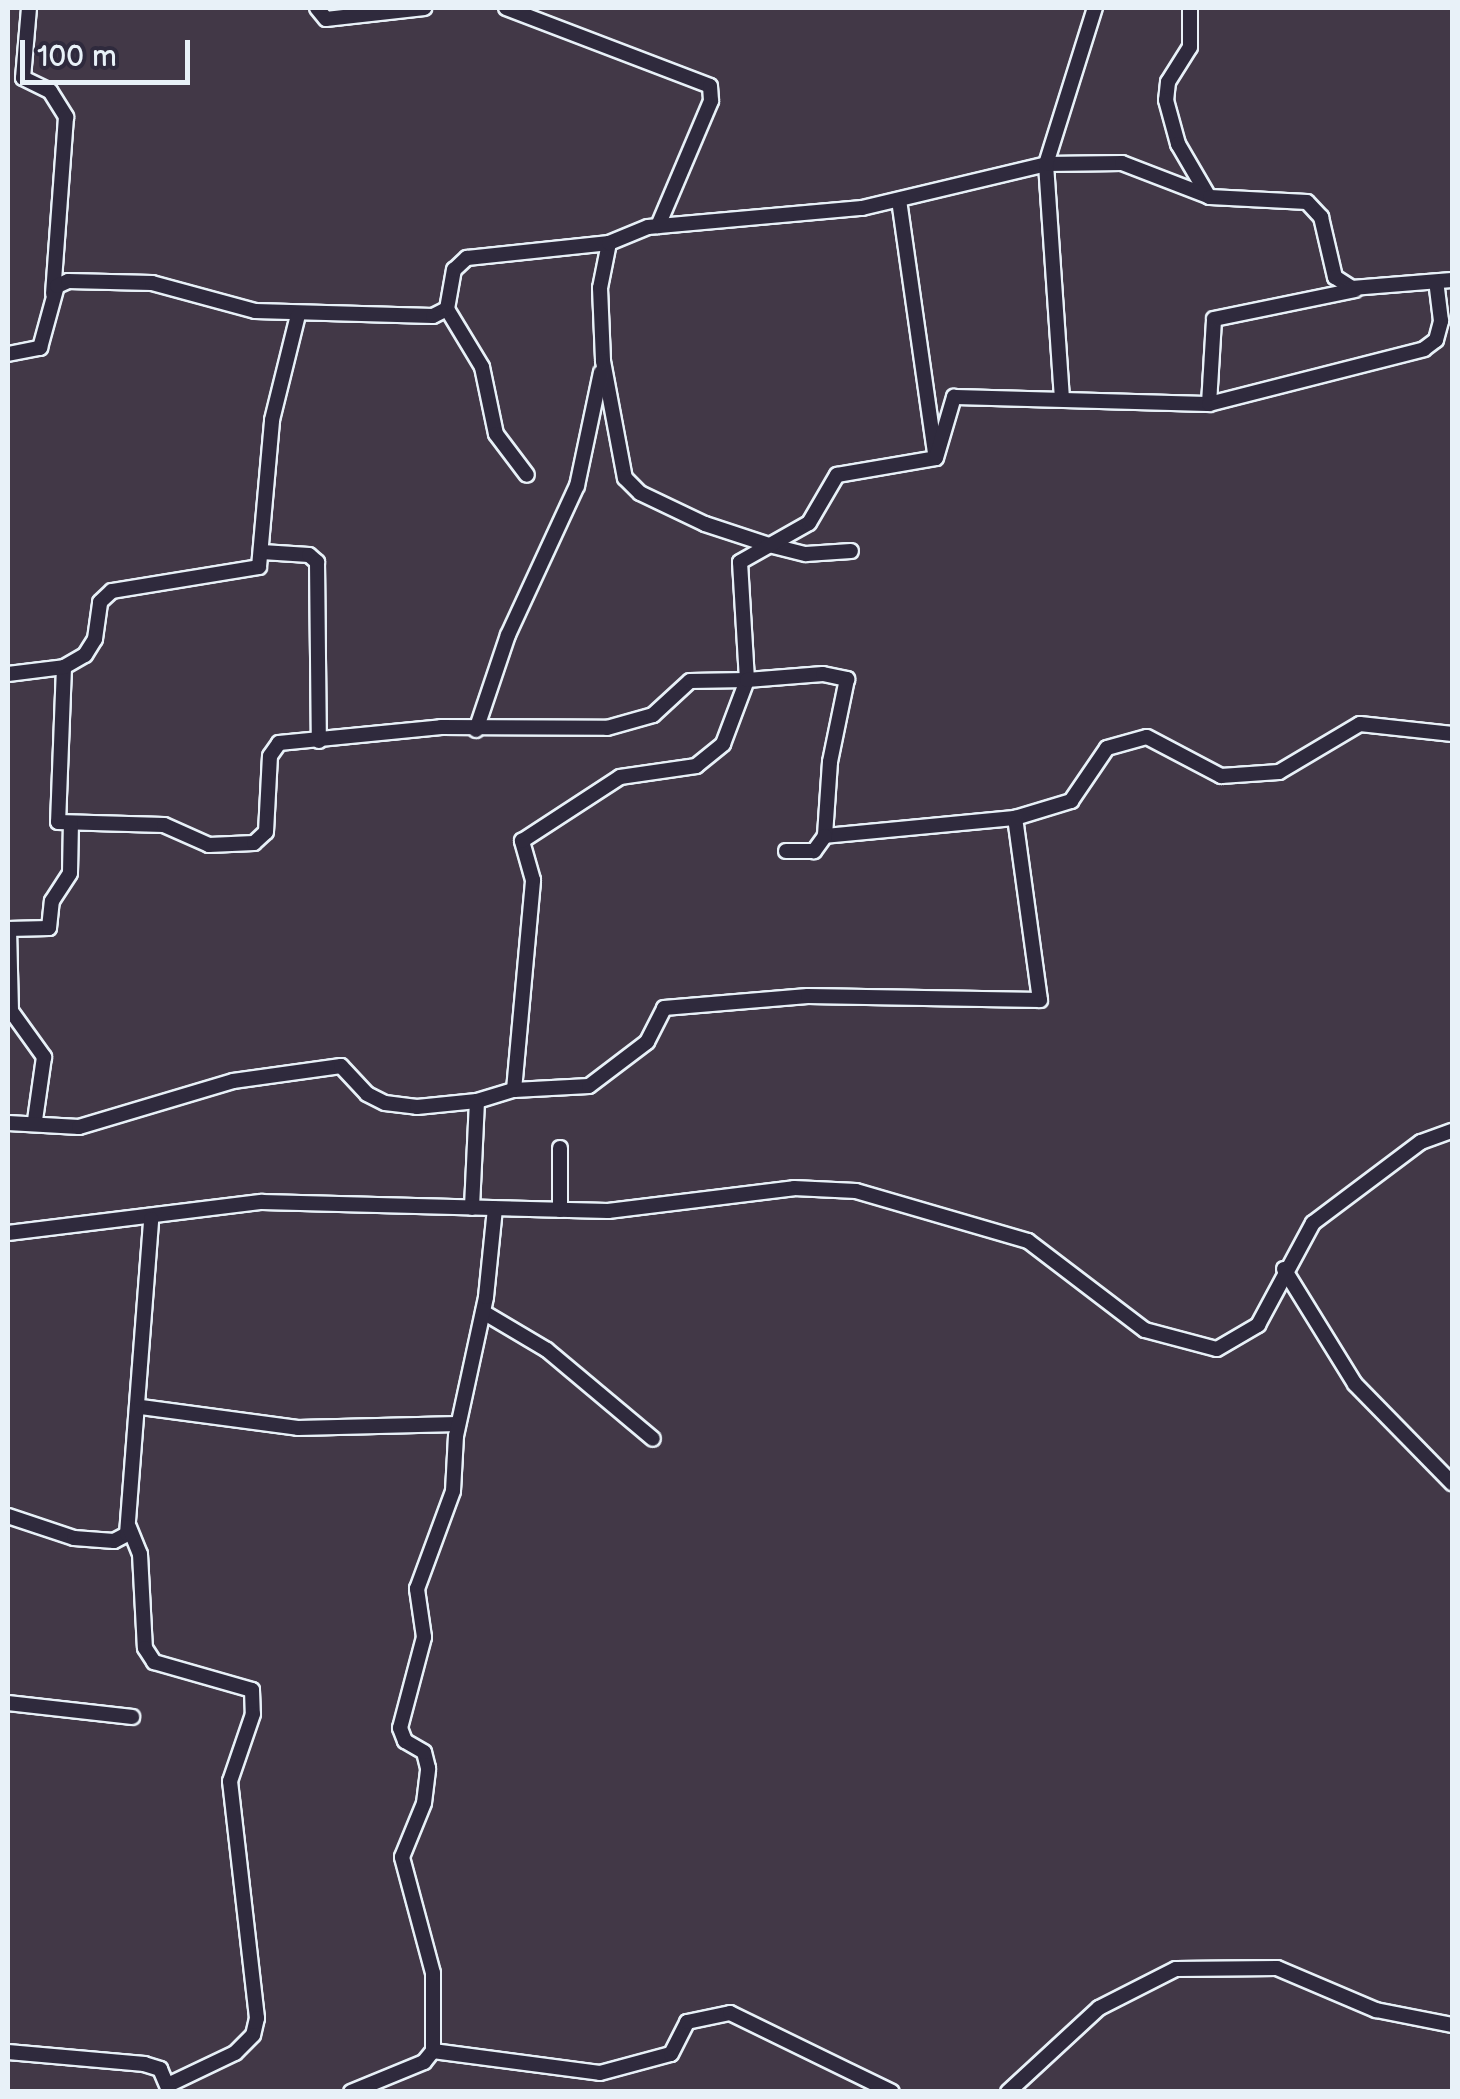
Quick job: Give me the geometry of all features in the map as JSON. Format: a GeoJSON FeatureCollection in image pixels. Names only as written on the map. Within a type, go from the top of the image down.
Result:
{"type":"FeatureCollection","features":[{"type":"Feature","properties":{"kind":"street"},"geometry":{"type":"LineString","coordinates":[[8,354],[40,348],[53,295],[66,118],[50,91],[23,78],[30,8]]}},
{"type":"Feature","properties":{"kind":"street"},"geometry":{"type":"LineString","coordinates":[[318,8],[326,19],[424,8]]}},
{"type":"Feature","properties":{"kind":"street"},"geometry":{"type":"LineString","coordinates":[[506,8],[708,84],[711,101],[658,226]]}},
{"type":"Feature","properties":{"kind":"street"},"geometry":{"type":"LineString","coordinates":[[1062,399],[1046,164],[1095,8]]}},
{"type":"Feature","properties":{"kind":"street"},"geometry":{"type":"LineString","coordinates":[[1190,8],[1190,47],[1168,82],[1166,100],[1178,144],[1210,198]]}},
{"type":"Feature","properties":{"kind":"street"},"geometry":{"type":"LineString","coordinates":[[527,475],[496,434],[482,367],[447,310],[461,260],[609,243],[658,226],[899,200],[1046,164],[1122,164],[1210,198],[1316,206],[1335,277],[1362,289]]}},
{"type":"Feature","properties":{"kind":"street"},"geometry":{"type":"LineString","coordinates":[[899,200],[936,458]]}},
{"type":"Feature","properties":{"kind":"street"},"geometry":{"type":"LineString","coordinates":[[609,243],[600,288],[603,361],[618,467],[632,486],[705,524],[769,546],[806,554],[851,552]]}},
{"type":"Feature","properties":{"kind":"street"},"geometry":{"type":"LineString","coordinates":[[53,295],[68,280],[152,284],[255,311],[298,315],[433,316],[447,310]]}},
{"type":"Feature","properties":{"kind":"street"},"geometry":{"type":"LineString","coordinates":[[1209,404],[1214,318],[1362,289],[1452,280]]}},
{"type":"Feature","properties":{"kind":"street"},"geometry":{"type":"LineString","coordinates":[[936,458],[954,397],[1209,404],[1424,349],[1436,340],[1441,321],[1436,282]]}},
{"type":"Feature","properties":{"kind":"street"},"geometry":{"type":"LineString","coordinates":[[8,674],[64,667],[92,648],[100,602],[112,591],[243,575],[260,567],[264,469],[298,315]]}},
{"type":"Feature","properties":{"kind":"street"},"geometry":{"type":"LineString","coordinates":[[476,730],[508,635],[577,486],[603,361]]}},
{"type":"Feature","properties":{"kind":"street"},"geometry":{"type":"LineString","coordinates":[[514,1090],[533,880],[522,841],[620,778],[696,766],[722,744],[747,680],[740,562],[809,523],[838,475],[936,458]]}},
{"type":"Feature","properties":{"kind":"street"},"geometry":{"type":"LineString","coordinates":[[262,552],[310,555],[317,562],[319,741]]}},
{"type":"Feature","properties":{"kind":"street"},"geometry":{"type":"LineString","coordinates":[[64,667],[56,817],[71,824],[164,824],[209,844],[254,843],[268,822],[273,749],[428,728],[607,728],[653,716],[690,681],[823,674],[846,680],[830,762],[825,836],[814,851],[786,850]]}},
{"type":"Feature","properties":{"kind":"street"},"geometry":{"type":"LineString","coordinates":[[825,836],[1015,818],[1071,801],[1107,748],[1148,737],[1221,776],[1279,772],[1360,724],[1452,734]]}},
{"type":"Feature","properties":{"kind":"street"},"geometry":{"type":"LineString","coordinates":[[8,1123],[35,1120],[80,1127],[233,1081],[341,1066],[367,1094],[385,1102],[418,1107],[478,1101],[514,1090],[589,1086],[647,1042],[664,1008],[808,996],[1040,1000],[1015,818]]}},
{"type":"Feature","properties":{"kind":"street"},"geometry":{"type":"LineString","coordinates":[[35,1120],[44,1057],[12,1012],[8,929],[48,928],[52,901],[70,873],[71,824]]}},
{"type":"Feature","properties":{"kind":"street"},"geometry":{"type":"LineString","coordinates":[[472,1208],[478,1101]]}},
{"type":"Feature","properties":{"kind":"street"},"geometry":{"type":"LineString","coordinates":[[8,1234],[152,1219],[262,1202],[608,1210],[794,1188],[856,1192],[1028,1241],[1145,1330],[1218,1349],[1258,1325],[1284,1268],[1313,1223],[1421,1142],[1452,1131]]}},
{"type":"Feature","properties":{"kind":"street"},"geometry":{"type":"LineString","coordinates":[[560,1148],[560,1210]]}},
{"type":"Feature","properties":{"kind":"street"},"geometry":{"type":"LineString","coordinates":[[351,2092],[424,2062],[433,2051],[433,1972],[402,1856],[424,1803],[428,1768],[424,1752],[405,1741],[400,1728],[424,1637],[416,1589],[453,1491],[458,1424],[483,1312],[495,1208]]}},
{"type":"Feature","properties":{"kind":"street"},"geometry":{"type":"LineString","coordinates":[[8,2052],[144,2064],[160,2070],[169,2088],[234,2053],[253,2036],[257,2018],[230,1781],[253,1714],[252,1690],[154,1662],[145,1648],[140,1554],[129,1528],[152,1219]]}},
{"type":"Feature","properties":{"kind":"street"},"geometry":{"type":"LineString","coordinates":[[1284,1268],[1355,1384],[1452,1483]]}},
{"type":"Feature","properties":{"kind":"street"},"geometry":{"type":"LineString","coordinates":[[483,1312],[547,1350],[653,1440]]}},
{"type":"Feature","properties":{"kind":"street"},"geometry":{"type":"LineString","coordinates":[[141,1407],[298,1428],[458,1424]]}},
{"type":"Feature","properties":{"kind":"street"},"geometry":{"type":"LineString","coordinates":[[8,1516],[74,1538],[114,1541],[129,1528]]}},
{"type":"Feature","properties":{"kind":"street"},"geometry":{"type":"LineString","coordinates":[[8,1702],[132,1717]]}},
{"type":"Feature","properties":{"kind":"street"},"geometry":{"type":"LineString","coordinates":[[1008,2092],[1099,2008],[1176,1969],[1277,1968],[1376,2010],[1452,2024]]}},
{"type":"Feature","properties":{"kind":"street"},"geometry":{"type":"LineString","coordinates":[[433,2051],[600,2074],[671,2054],[687,2022],[730,2013],[892,2092]]}}]}
